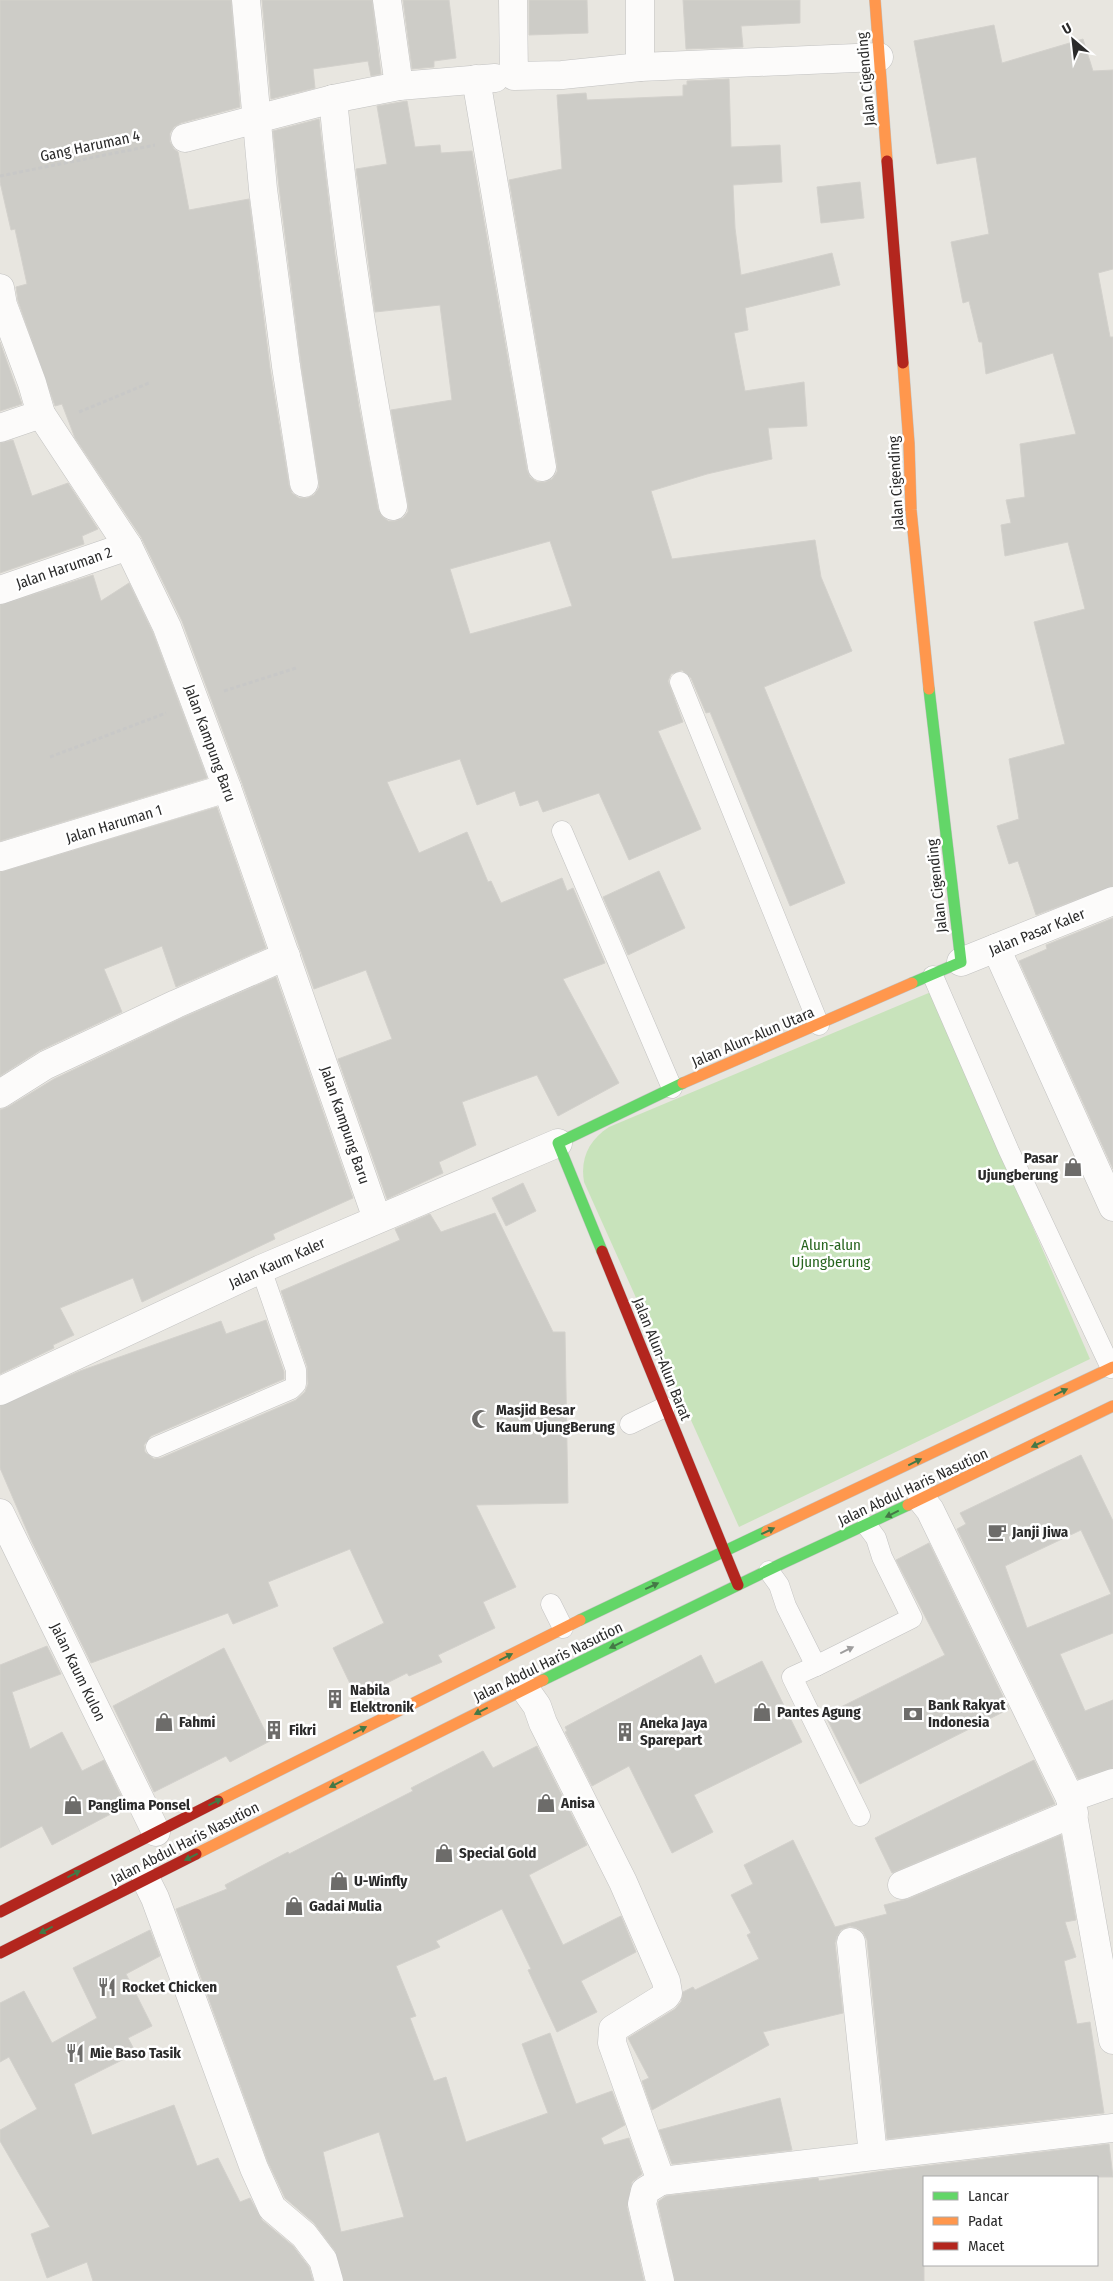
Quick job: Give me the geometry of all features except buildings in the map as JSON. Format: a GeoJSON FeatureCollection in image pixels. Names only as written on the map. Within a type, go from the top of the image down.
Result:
{"type":"FeatureCollection","features":[{"type":"Feature","properties":{"kind":"main road","name":"Jalan Cigending"},"geometry":{"type":"LineString","coordinates":[[875,0],[909,444],[911,510],[928,682],[961,962]]}},
{"type":"Feature","properties":{"kind":"main road","name":"Jalan Alun-Alun Utara"},"geometry":{"type":"LineString","coordinates":[[558,1143],[672,1088],[961,962]]}},
{"type":"Feature","properties":{"kind":"main road","name":"Jalan Alun-Alun Barat"},"geometry":{"type":"LineString","coordinates":[[558,1143],[738,1585]]}},
{"type":"Feature","properties":{"kind":"main road","name":"Jalan Abdul Haris Nasution"},"geometry":{"type":"LineString","coordinates":[[0,1912],[563,1628],[1112,1368]]}},
{"type":"Feature","properties":{"kind":"main road","name":"Jalan Abdul Haris Nasution"},"geometry":{"type":"LineString","coordinates":[[0,1953],[525,1689],[769,1570],[922,1500],[1113,1406]]}},
{"type":"Feature","properties":{"kind":"street"},"geometry":{"type":"LineString","coordinates":[[246,0],[263,189],[276,294],[304,483]]}},
{"type":"Feature","properties":{"kind":"street"},"geometry":{"type":"LineString","coordinates":[[387,0],[399,86]]}},
{"type":"Feature","properties":{"kind":"street"},"geometry":{"type":"LineString","coordinates":[[513,0],[514,76]]}},
{"type":"Feature","properties":{"kind":"street"},"geometry":{"type":"LineString","coordinates":[[640,0],[640,67]]}},
{"type":"Feature","properties":{"kind":"street"},"geometry":{"type":"LineString","coordinates":[[185,138],[333,99],[399,86],[514,76],[562,75],[640,67],[879,57]]}},
{"type":"Feature","properties":{"kind":"street"},"geometry":{"type":"LineString","coordinates":[[476,79],[542,467]]}},
{"type":"Feature","properties":{"kind":"street"},"geometry":{"type":"LineString","coordinates":[[333,99],[340,170],[370,386],[393,506]]}},
{"type":"Feature","properties":{"kind":"street","name":"Jalan Kampung Baru"},"geometry":{"type":"LineString","coordinates":[[0,288],[3,305],[44,419],[128,546],[167,627],[227,788],[377,1219]]}},
{"type":"Feature","properties":{"kind":"street"},"geometry":{"type":"LineString","coordinates":[[0,428],[44,419]]}},
{"type":"Feature","properties":{"kind":"street","name":"Jalan Haruman 2"},"geometry":{"type":"LineString","coordinates":[[0,590],[128,546]]}},
{"type":"Feature","properties":{"kind":"street","name":"Jalan Haruman 1"},"geometry":{"type":"LineString","coordinates":[[0,857],[227,788]]}},
{"type":"Feature","properties":{"kind":"street","name":"Jalan Pasar Kaler"},"geometry":{"type":"LineString","coordinates":[[961,962],[1113,901]]}},
{"type":"Feature","properties":{"kind":"street"},"geometry":{"type":"LineString","coordinates":[[996,948],[1113,1207]]}},
{"type":"Feature","properties":{"kind":"street"},"geometry":{"type":"LineString","coordinates":[[0,1094],[46,1065],[286,956]]}},
{"type":"Feature","properties":{"kind":"street","name":"Jalan Kaum Kaler"},"geometry":{"type":"LineString","coordinates":[[0,1391],[261,1269],[558,1143]]}},
{"type":"Feature","properties":{"kind":"street"},"geometry":{"type":"LineString","coordinates":[[922,1500],[930,1510],[1072,1806],[1113,2040]]}},
{"type":"Feature","properties":{"kind":"street","name":"Jalan Kaum Kulon"},"geometry":{"type":"LineString","coordinates":[[0,1513],[156,1832]]}},
{"type":"Feature","properties":{"kind":"street"},"geometry":{"type":"LineString","coordinates":[[525,1689],[537,1706],[547,1731],[623,1882],[666,1981],[668,1993],[666,1996],[613,2028],[612,2043],[661,2181]]}},
{"type":"Feature","properties":{"kind":"street"},"geometry":{"type":"LineString","coordinates":[[902,1885],[1072,1806],[1113,1783]]}},
{"type":"Feature","properties":{"kind":"street"},"geometry":{"type":"LineString","coordinates":[[146,1880],[155,1898],[254,2168],[272,2208],[304,2235],[323,2260],[329,2281]]}},
{"type":"Feature","properties":{"kind":"street"},"geometry":{"type":"LineString","coordinates":[[852,1942],[873,2154]]}},
{"type":"Feature","properties":{"kind":"street"},"geometry":{"type":"LineString","coordinates":[[660,2281],[642,2204],[645,2191],[661,2181],[873,2154],[1113,2128]]}},
{"type":"Feature","properties":{"kind":"lane"},"geometry":{"type":"LineString","coordinates":[[680,682],[820,1024]]}},
{"type":"Feature","properties":{"kind":"lane"},"geometry":{"type":"LineString","coordinates":[[562,831],[672,1088]]}},
{"type":"Feature","properties":{"kind":"lane"},"geometry":{"type":"LineString","coordinates":[[932,976],[1009,1151],[1112,1368]]}},
{"type":"Feature","properties":{"kind":"lane"},"geometry":{"type":"LineString","coordinates":[[156,1447],[291,1389],[296,1384],[296,1370],[261,1269]]}},
{"type":"Feature","properties":{"kind":"lane"},"geometry":{"type":"LineString","coordinates":[[630,1424],[665,1407]]}},
{"type":"Feature","properties":{"kind":"lane"},"geometry":{"type":"LineString","coordinates":[[860,1816],[792,1677],[912,1618],[882,1557],[876,1538],[867,1526]]}},
{"type":"Feature","properties":{"kind":"lane"},"geometry":{"type":"LineString","coordinates":[[769,1570],[779,1585],[786,1606],[816,1666]]}},
{"type":"Feature","properties":{"kind":"lane"},"geometry":{"type":"LineString","coordinates":[[551,1604],[563,1628]]}},
{"type":"Feature","properties":{"kind":"path","name":"Gang Haruman 4"},"geometry":{"type":"LineString","coordinates":[[0,176],[185,138]]}},
{"type":"Feature","properties":{"kind":"path"},"geometry":{"type":"LineString","coordinates":[[44,419],[149,383]]}},
{"type":"Feature","properties":{"kind":"path"},"geometry":{"type":"LineString","coordinates":[[50,757],[235,687],[296,668]]}},
{"type":"Feature","properties":{"kind":"green space","name":"Alun-alun Ujungberung"},"geometry":{"type":"Polygon","coordinates":[[[931,992],[1090,1359],[739,1527],[584,1182],[583,1165],[585,1157],[591,1144],[609,1127],[931,992]]]}},
{"type":"Feature","properties":{"kind":"traffic: fast"},"geometry":{"type":"LineString","coordinates":[[912,983],[961,962],[929,689]]}},
{"type":"Feature","properties":{"kind":"traffic: fast"},"geometry":{"type":"LineString","coordinates":[[602,1251],[558,1143],[683,1083]]}},
{"type":"Feature","properties":{"kind":"traffic: fast"},"geometry":{"type":"LineString","coordinates":[[543,1680],[783,1563],[908,1505]]}},
{"type":"Feature","properties":{"kind":"traffic: fast"},"geometry":{"type":"LineString","coordinates":[[580,1620],[767,1531]]}},
{"type":"Feature","properties":{"kind":"traffic: slow"},"geometry":{"type":"LineString","coordinates":[[875,0],[887,161]]}},
{"type":"Feature","properties":{"kind":"traffic: slow"},"geometry":{"type":"LineString","coordinates":[[903,363],[909,444],[911,510],[929,689]]}},
{"type":"Feature","properties":{"kind":"traffic: slow"},"geometry":{"type":"LineString","coordinates":[[683,1083],[912,983]]}},
{"type":"Feature","properties":{"kind":"traffic: slow"},"geometry":{"type":"LineString","coordinates":[[767,1531],[1113,1367]]}},
{"type":"Feature","properties":{"kind":"traffic: slow"},"geometry":{"type":"LineString","coordinates":[[908,1505],[1113,1406]]}},
{"type":"Feature","properties":{"kind":"traffic: slow"},"geometry":{"type":"LineString","coordinates":[[218,1801],[580,1620]]}},
{"type":"Feature","properties":{"kind":"traffic: slow"},"geometry":{"type":"LineString","coordinates":[[196,1854],[543,1680]]}},
{"type":"Feature","properties":{"kind":"traffic: jam"},"geometry":{"type":"LineString","coordinates":[[887,161],[903,363]]}},
{"type":"Feature","properties":{"kind":"traffic: jam"},"geometry":{"type":"LineString","coordinates":[[602,1251],[738,1585]]}},
{"type":"Feature","properties":{"kind":"traffic: jam"},"geometry":{"type":"LineString","coordinates":[[0,1912],[218,1801]]}},
{"type":"Feature","properties":{"kind":"traffic: jam"},"geometry":{"type":"LineString","coordinates":[[0,1953],[196,1854]]}},
{"type":"Feature","properties":{"kind":"place","name":"Pasar Ujungberung"},"geometry":{"type":"Point","coordinates":[1073,1167]}},
{"type":"Feature","properties":{"kind":"place","name":"Masjid Besar Kaum UjungBerung"},"geometry":{"type":"Point","coordinates":[481,1419]}},
{"type":"Feature","properties":{"kind":"place","name":"Janji Jiwa"},"geometry":{"type":"Point","coordinates":[997,1532]}},
{"type":"Feature","properties":{"kind":"place","name":"Nabila Elektronik"},"geometry":{"type":"Point","coordinates":[335,1699]}},
{"type":"Feature","properties":{"kind":"place","name":"Pantes Agung"},"geometry":{"type":"Point","coordinates":[762,1712]}},
{"type":"Feature","properties":{"kind":"place","name":"Bank Rakyat Indonesia"},"geometry":{"type":"Point","coordinates":[913,1714]}},
{"type":"Feature","properties":{"kind":"place","name":"Fahmi"},"geometry":{"type":"Point","coordinates":[164,1722]}},
{"type":"Feature","properties":{"kind":"place","name":"Fikri"},"geometry":{"type":"Point","coordinates":[274,1730]}},
{"type":"Feature","properties":{"kind":"place","name":"Aneka Jaya Sparepart"},"geometry":{"type":"Point","coordinates":[625,1732]}},
{"type":"Feature","properties":{"kind":"place","name":"Anisa"},"geometry":{"type":"Point","coordinates":[546,1803]}},
{"type":"Feature","properties":{"kind":"place","name":"Panglima Ponsel"},"geometry":{"type":"Point","coordinates":[73,1805]}},
{"type":"Feature","properties":{"kind":"place","name":"Special Gold"},"geometry":{"type":"Point","coordinates":[444,1853]}},
{"type":"Feature","properties":{"kind":"place","name":"U-Winfly"},"geometry":{"type":"Point","coordinates":[339,1881]}},
{"type":"Feature","properties":{"kind":"place","name":"Gadai Mulia"},"geometry":{"type":"Point","coordinates":[294,1906]}},
{"type":"Feature","properties":{"kind":"place","name":"Rocket Chicken"},"geometry":{"type":"Point","coordinates":[107,1987]}},
{"type":"Feature","properties":{"kind":"place","name":"Mie Baso Tasik"},"geometry":{"type":"Point","coordinates":[75,2053]}}]}
